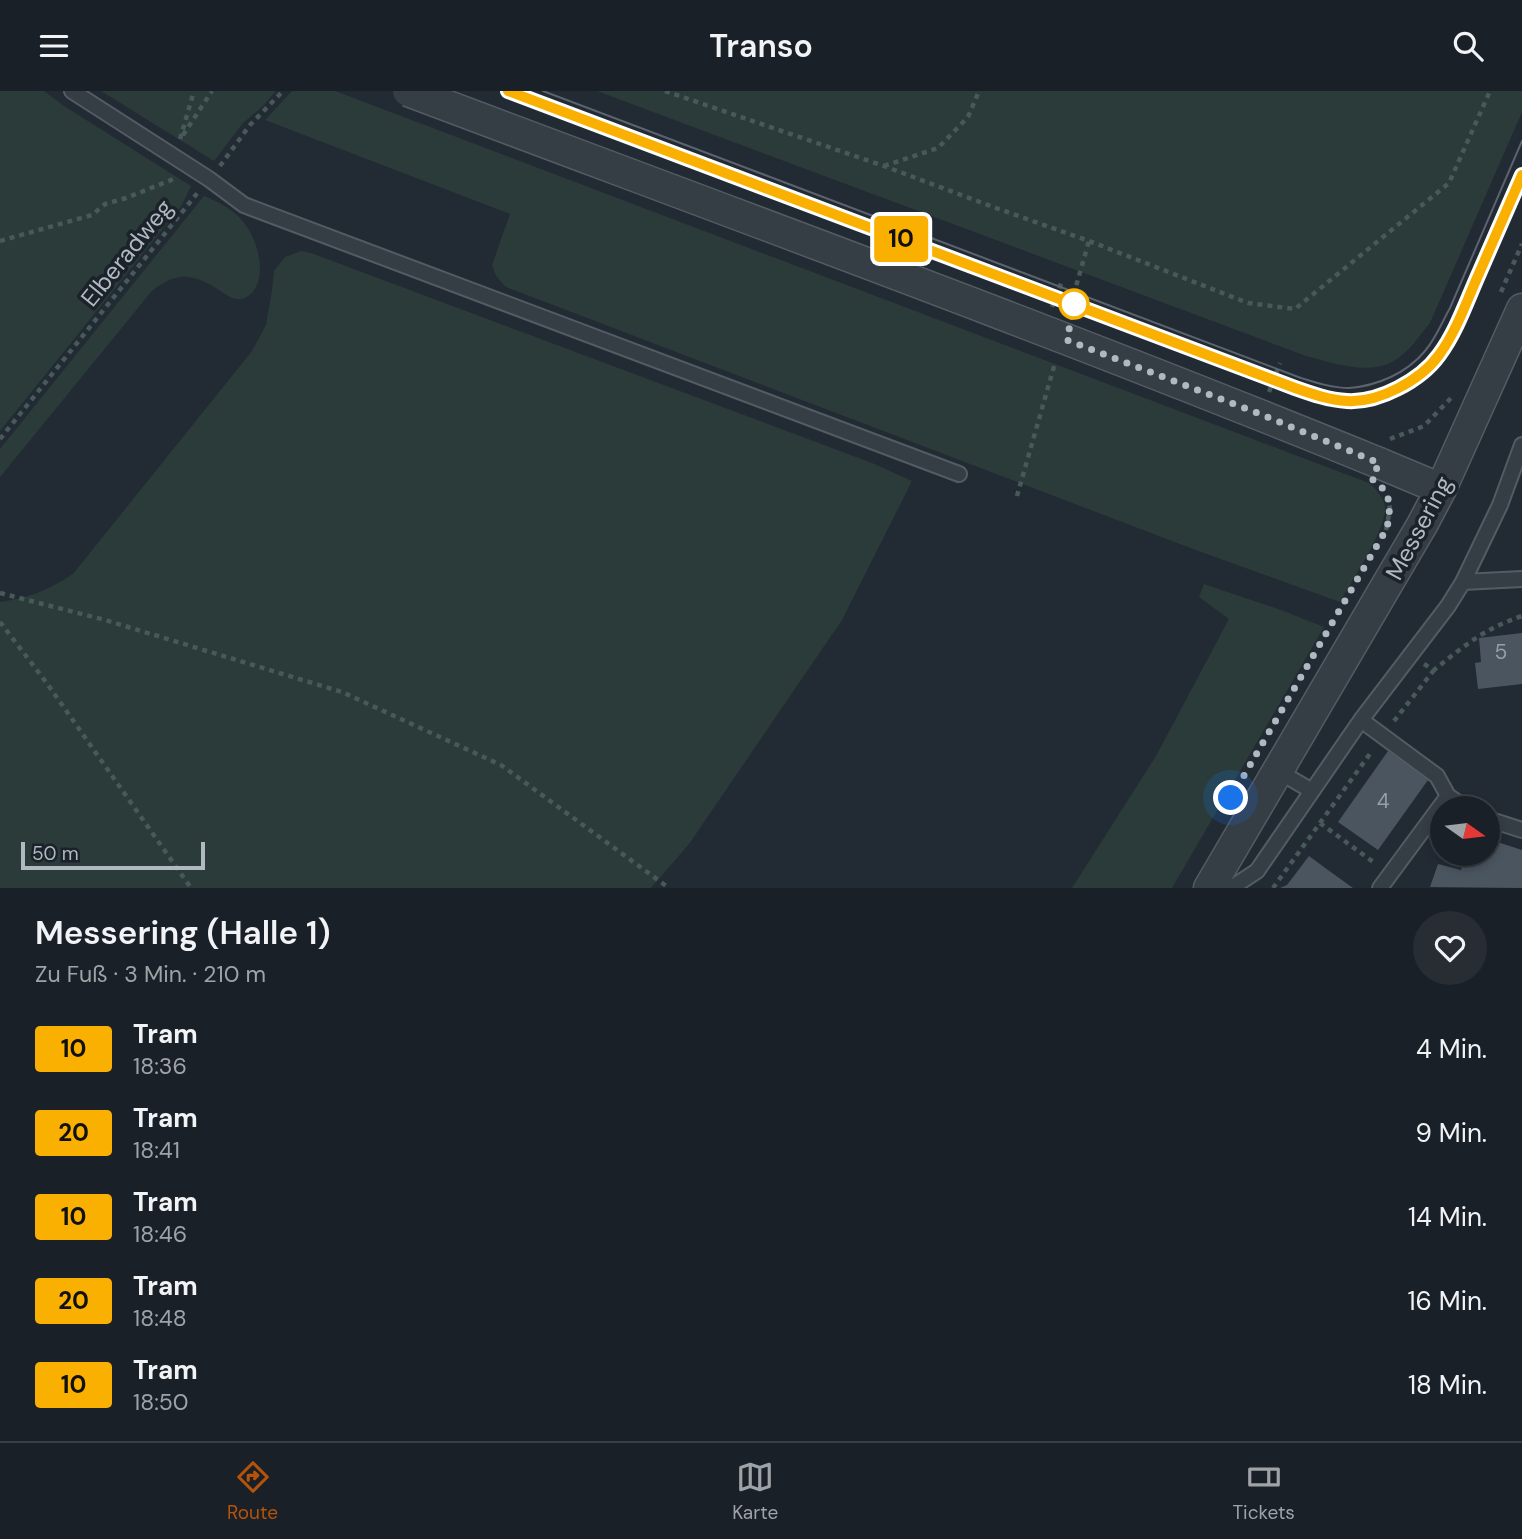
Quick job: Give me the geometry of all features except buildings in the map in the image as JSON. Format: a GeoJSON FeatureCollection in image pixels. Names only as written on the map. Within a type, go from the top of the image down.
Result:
{"type":"FeatureCollection","features":[{"type":"Feature","properties":{"kind":"street"},"geometry":{"type":"LineString","coordinates":[[408,91],[1260,414],[1383,452],[1441,489]]}},
{"type":"Feature","properties":{"kind":"street","name":"Messering"},"geometry":{"type":"LineString","coordinates":[[1209,888],[1363,629],[1441,489],[1470,424],[1510,305]]}},
{"type":"Feature","properties":{"kind":"lane"},"geometry":{"type":"LineString","coordinates":[[72,91],[209,179],[244,205],[959,474]]}},
{"type":"Feature","properties":{"kind":"lane"},"geometry":{"type":"LineString","coordinates":[[1231,888],[1256,871],[1361,720],[1448,606],[1463,582],[1500,505],[1522,445]]}},
{"type":"Feature","properties":{"kind":"lane"},"geometry":{"type":"LineString","coordinates":[[1463,582],[1522,579]]}},
{"type":"Feature","properties":{"kind":"lane"},"geometry":{"type":"LineString","coordinates":[[1361,720],[1437,776],[1448,796]]}},
{"type":"Feature","properties":{"kind":"lane"},"geometry":{"type":"LineString","coordinates":[[1278,771],[1312,791]]}},
{"type":"Feature","properties":{"kind":"lane"},"geometry":{"type":"LineString","coordinates":[[1380,888],[1430,820]]}},
{"type":"Feature","properties":{"kind":"lane"},"geometry":{"type":"LineString","coordinates":[[1500,823],[1522,830]]}},
{"type":"Feature","properties":{"kind":"path"},"geometry":{"type":"LineString","coordinates":[[174,156],[194,91]]}},
{"type":"Feature","properties":{"kind":"path"},"geometry":{"type":"LineString","coordinates":[[180,138],[212,91]]}},
{"type":"Feature","properties":{"kind":"path","name":"Elberadweg"},"geometry":{"type":"LineString","coordinates":[[0,439],[250,125],[283,91]]}},
{"type":"Feature","properties":{"kind":"path"},"geometry":{"type":"LineString","coordinates":[[665,91],[884,166],[1248,303],[1294,309],[1449,183],[1490,91]]}},
{"type":"Feature","properties":{"kind":"path"},"geometry":{"type":"LineString","coordinates":[[884,166],[938,148],[968,117],[979,91]]}},
{"type":"Feature","properties":{"kind":"path"},"geometry":{"type":"LineString","coordinates":[[0,241],[92,215],[105,204],[196,171]]}},
{"type":"Feature","properties":{"kind":"path"},"geometry":{"type":"LineString","coordinates":[[1066,321],[1089,241]]}},
{"type":"Feature","properties":{"kind":"path"},"geometry":{"type":"LineString","coordinates":[[1510,305],[1522,244]]}},
{"type":"Feature","properties":{"kind":"path"},"geometry":{"type":"LineString","coordinates":[[1017,496],[1055,362]]}},
{"type":"Feature","properties":{"kind":"path"},"geometry":{"type":"LineString","coordinates":[[1381,539],[1387,528],[1390,509],[1387,494],[1372,479],[1383,452],[1424,426],[1450,400],[1455,389]]}},
{"type":"Feature","properties":{"kind":"path"},"geometry":{"type":"LineString","coordinates":[[0,593],[105,620],[342,692],[501,765],[669,888]]}},
{"type":"Feature","properties":{"kind":"path"},"geometry":{"type":"LineString","coordinates":[[1273,888],[1434,670],[1470,641],[1498,624],[1522,616]]}},
{"type":"Feature","properties":{"kind":"path"},"geometry":{"type":"LineString","coordinates":[[0,622],[54,693],[191,888]]}},
{"type":"Feature","properties":{"kind":"path"},"geometry":{"type":"LineString","coordinates":[[1410,656],[1434,670]]}},
{"type":"Feature","properties":{"kind":"path"},"geometry":{"type":"LineString","coordinates":[[1320,823],[1390,874]]}},
{"type":"Feature","properties":{"kind":"shaded area"},"geometry":{"type":"Polygon","coordinates":[[[0,91],[44,91],[191,186],[182,205],[0,431],[0,91]]]}},
{"type":"Feature","properties":{"kind":"shaded area"},"geometry":{"type":"Polygon","coordinates":[[[101,91],[276,91],[243,123],[214,161],[101,91]]]}},
{"type":"Feature","properties":{"kind":"shaded area"},"geometry":{"type":"Polygon","coordinates":[[[292,91],[335,91],[1369,483],[1381,496],[1385,506],[1381,527],[1340,602],[1193,549],[506,287],[496,276],[492,265],[510,214],[265,120],[292,91]]]}},
{"type":"Feature","properties":{"kind":"shaded area"},"geometry":{"type":"Polygon","coordinates":[[[597,91],[1522,91],[1522,112],[1430,323],[1398,359],[1382,366],[1360,368],[1306,356],[597,91]]]}},
{"type":"Feature","properties":{"kind":"shaded area"},"geometry":{"type":"Polygon","coordinates":[[[204,196],[230,210],[250,232],[260,263],[259,279],[252,293],[235,299],[201,280],[184,277],[168,280],[160,285],[151,292],[0,477],[0,449],[204,196]]]}},
{"type":"Feature","properties":{"kind":"shaded area"},"geometry":{"type":"Polygon","coordinates":[[[301,251],[872,463],[912,481],[842,620],[689,844],[651,888],[0,888],[0,602],[38,593],[73,574],[252,351],[266,325],[274,271],[285,257],[301,251]]]}},
{"type":"Feature","properties":{"kind":"shaded area"},"geometry":{"type":"Polygon","coordinates":[[[1204,584],[1324,627],[1172,888],[1072,888],[1156,756],[1229,619],[1199,597],[1204,584]]]}},
{"type":"Feature","properties":{"kind":"tram line"},"geometry":{"type":"LineString","coordinates":[[508,91],[1295,388],[1347,401],[1372,399],[1398,388],[1422,373],[1439,354],[1460,317],[1522,174]]}},
{"type":"Feature","properties":{"kind":"tram line","name":"10"},"geometry":{"type":"LineString","coordinates":[[508,91],[1295,388],[1323,397],[1349,401],[1375,398],[1394,391],[1415,378],[1438,356],[1461,314],[1522,175]]}},
{"type":"Feature","properties":{"kind":"tram line"},"geometry":{"type":"LineString","coordinates":[[543,91],[1301,378],[1343,388],[1360,387],[1391,377],[1418,359],[1429,346],[1450,308],[1522,141]]}},
{"type":"Feature","properties":{"kind":"route"},"geometry":{"type":"LineString","coordinates":[[1074,304],[1067,340],[1379,463],[1372,479],[1387,494],[1390,509],[1387,528],[1231,798]]}}]}
